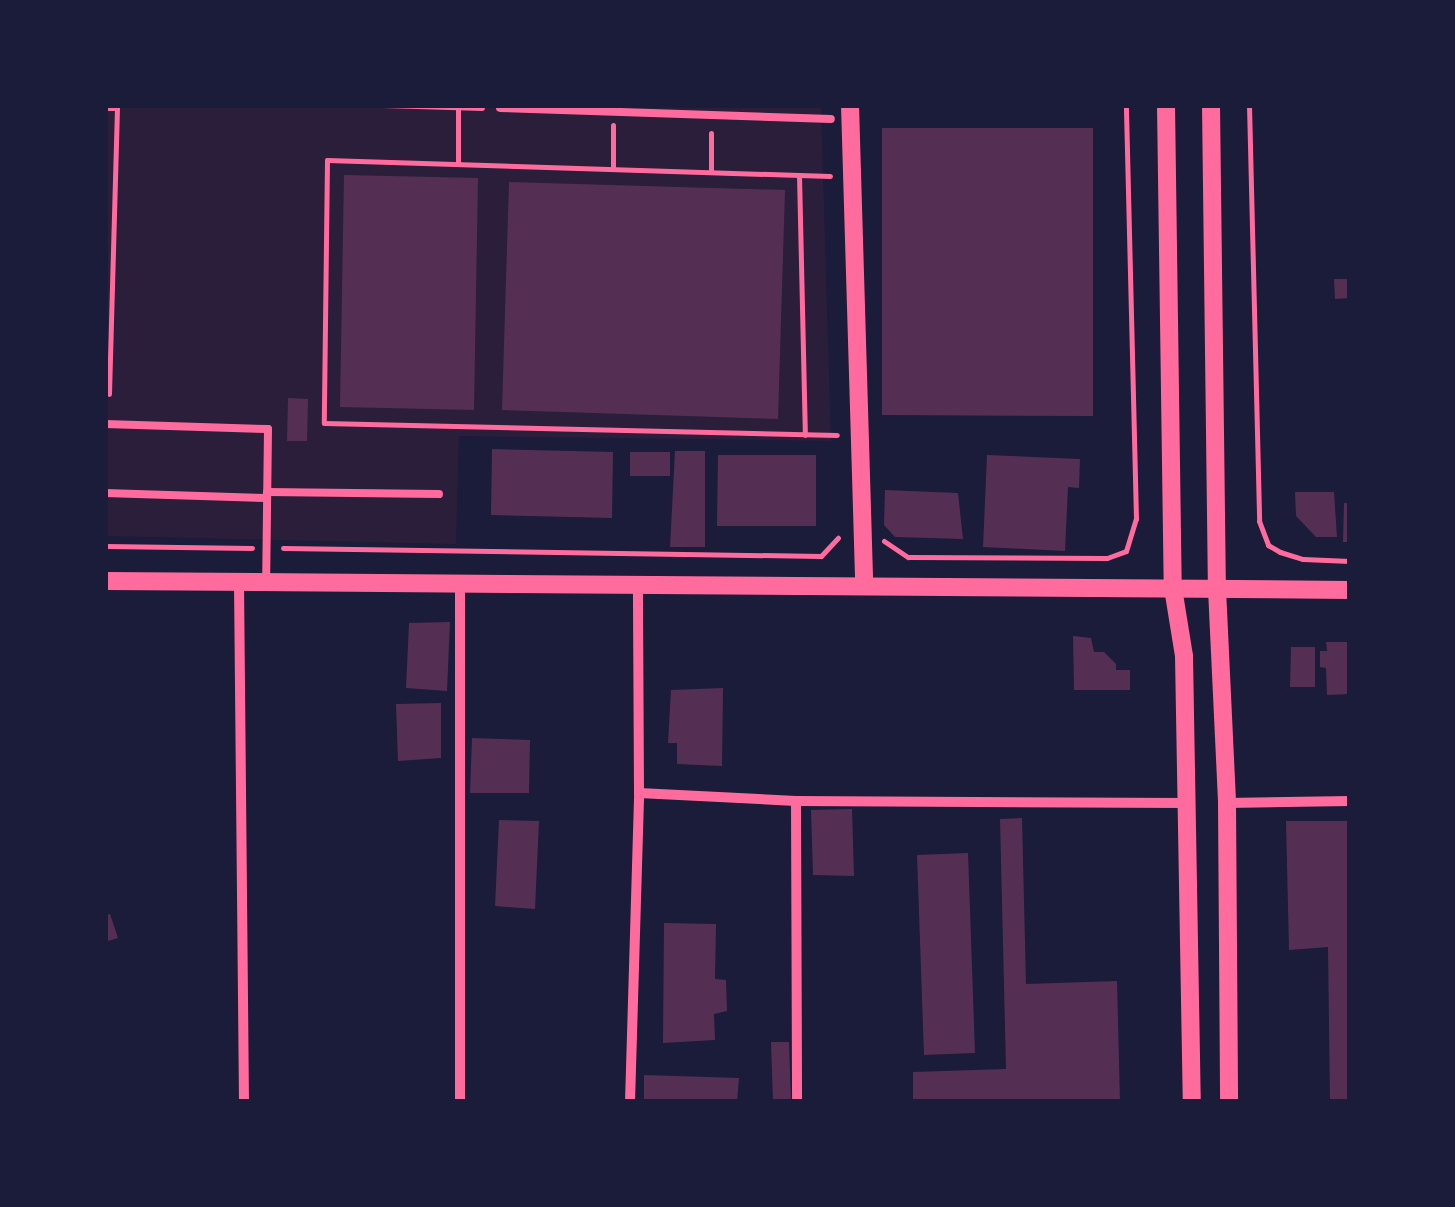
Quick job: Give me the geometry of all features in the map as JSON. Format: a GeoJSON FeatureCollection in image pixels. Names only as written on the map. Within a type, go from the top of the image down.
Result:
{"type":"FeatureCollection","features":[{"type":"Feature","properties":{"kind":"street"},"geometry":{"type":"LineString","coordinates":[[850,105],[864,586]]}},
{"type":"Feature","properties":{"kind":"street"},"geometry":{"type":"LineString","coordinates":[[1166,105],[1173,588],[1184,656],[1192,1102]]}},
{"type":"Feature","properties":{"kind":"street"},"geometry":{"type":"LineString","coordinates":[[1211,105],[1217,589],[1227,803],[1229,1102]]}},
{"type":"Feature","properties":{"kind":"street"},"geometry":{"type":"LineString","coordinates":[[105,581],[1350,590]]}},
{"type":"Feature","properties":{"kind":"street"},"geometry":{"type":"LineString","coordinates":[[240,582],[244,1102]]}},
{"type":"Feature","properties":{"kind":"street"},"geometry":{"type":"LineString","coordinates":[[460,584],[460,1102]]}},
{"type":"Feature","properties":{"kind":"street"},"geometry":{"type":"LineString","coordinates":[[630,1102],[639,794],[638,584]]}},
{"type":"Feature","properties":{"kind":"street"},"geometry":{"type":"LineString","coordinates":[[639,794],[796,800],[1186,803]]}},
{"type":"Feature","properties":{"kind":"street"},"geometry":{"type":"LineString","coordinates":[[796,800],[797,1102]]}},
{"type":"Feature","properties":{"kind":"street"},"geometry":{"type":"LineString","coordinates":[[1227,803],[1350,802]]}},
{"type":"Feature","properties":{"kind":"lane"},"geometry":{"type":"LineString","coordinates":[[500,108],[831,119]]}},
{"type":"Feature","properties":{"kind":"lane"},"geometry":{"type":"LineString","coordinates":[[105,424],[268,429],[266,582]]}},
{"type":"Feature","properties":{"kind":"lane"},"geometry":{"type":"LineString","coordinates":[[105,493],[439,494]]}},
{"type":"Feature","properties":{"kind":"path"},"geometry":{"type":"LineString","coordinates":[[382,105],[500,108]]}},
{"type":"Feature","properties":{"kind":"path"},"geometry":{"type":"LineString","coordinates":[[879,536],[908,557],[1107,558],[1126,551],[1136,519],[1126,105]]}},
{"type":"Feature","properties":{"kind":"path"},"geometry":{"type":"LineString","coordinates":[[1250,105],[1259,521],[1268,545],[1280,552],[1303,559],[1350,560]]}},
{"type":"Feature","properties":{"kind":"path"},"geometry":{"type":"LineString","coordinates":[[105,108],[117,106],[114,233],[109,264],[109,394]]}},
{"type":"Feature","properties":{"kind":"path"},"geometry":{"type":"LineString","coordinates":[[458,108],[458,163]]}},
{"type":"Feature","properties":{"kind":"path"},"geometry":{"type":"LineString","coordinates":[[613,167],[614,112]]}},
{"type":"Feature","properties":{"kind":"path"},"geometry":{"type":"LineString","coordinates":[[711,116],[711,171]]}},
{"type":"Feature","properties":{"kind":"path"},"geometry":{"type":"LineString","coordinates":[[831,119],[832,176],[327,160],[324,423],[840,435],[840,452]]}},
{"type":"Feature","properties":{"kind":"path"},"geometry":{"type":"LineString","coordinates":[[799,174],[805,434]]}},
{"type":"Feature","properties":{"kind":"path"},"geometry":{"type":"LineString","coordinates":[[105,189],[115,189]]}},
{"type":"Feature","properties":{"kind":"path"},"geometry":{"type":"LineString","coordinates":[[105,233],[114,233]]}},
{"type":"Feature","properties":{"kind":"path"},"geometry":{"type":"LineString","coordinates":[[105,546],[821,556],[832,549],[842,523]]}},
{"type":"Feature","properties":{"kind":"shaded area"},"geometry":{"type":"Polygon","coordinates":[[[105,105],[821,105],[831,441],[459,436],[456,544],[105,536],[105,105]]]}},
{"type":"Feature","properties":{"kind":"building"},"geometry":{"type":"Polygon","coordinates":[[[882,128],[1093,128],[1093,416],[882,415],[882,128]]]}},
{"type":"Feature","properties":{"kind":"building"},"geometry":{"type":"Polygon","coordinates":[[[344,175],[478,178],[474,410],[340,407],[344,175]]]}},
{"type":"Feature","properties":{"kind":"building"},"geometry":{"type":"Polygon","coordinates":[[[509,182],[785,190],[778,419],[502,410],[509,182]]]}},
{"type":"Feature","properties":{"kind":"building"},"geometry":{"type":"Polygon","coordinates":[[[1334,279],[1350,279],[1350,298],[1335,299],[1334,279]]]}},
{"type":"Feature","properties":{"kind":"building"},"geometry":{"type":"Polygon","coordinates":[[[288,398],[308,399],[307,441],[287,441],[288,398]]]}},
{"type":"Feature","properties":{"kind":"building"},"geometry":{"type":"Polygon","coordinates":[[[492,449],[613,452],[612,518],[491,515],[492,449]]]}},
{"type":"Feature","properties":{"kind":"building"},"geometry":{"type":"Polygon","coordinates":[[[675,451],[705,451],[705,547],[670,547],[675,451]]]}},
{"type":"Feature","properties":{"kind":"building"},"geometry":{"type":"Polygon","coordinates":[[[630,452],[670,452],[670,476],[630,476],[630,452]]]}},
{"type":"Feature","properties":{"kind":"building"},"geometry":{"type":"Polygon","coordinates":[[[718,455],[816,455],[816,526],[717,526],[718,455]]]}},
{"type":"Feature","properties":{"kind":"building"},"geometry":{"type":"Polygon","coordinates":[[[987,455],[1080,459],[1079,488],[1068,487],[1065,551],[983,547],[987,455]]]}},
{"type":"Feature","properties":{"kind":"building"},"geometry":{"type":"Polygon","coordinates":[[[885,490],[958,493],[963,539],[895,537],[884,525],[885,490]]]}},
{"type":"Feature","properties":{"kind":"building"},"geometry":{"type":"Polygon","coordinates":[[[1295,492],[1334,492],[1337,537],[1316,537],[1296,516],[1295,492]]]}},
{"type":"Feature","properties":{"kind":"building"},"geometry":{"type":"Polygon","coordinates":[[[1344,503],[1350,503],[1350,542],[1343,542],[1344,503]]]}},
{"type":"Feature","properties":{"kind":"building"},"geometry":{"type":"Polygon","coordinates":[[[450,622],[447,691],[406,688],[409,623],[450,622]]]}},
{"type":"Feature","properties":{"kind":"building"},"geometry":{"type":"Polygon","coordinates":[[[1073,636],[1091,638],[1094,652],[1104,652],[1116,664],[1116,670],[1130,670],[1130,690],[1074,690],[1073,636]]]}},
{"type":"Feature","properties":{"kind":"building"},"geometry":{"type":"Polygon","coordinates":[[[1326,642],[1350,642],[1350,694],[1327,695],[1326,668],[1320,667],[1320,651],[1327,651],[1326,642]]]}},
{"type":"Feature","properties":{"kind":"building"},"geometry":{"type":"Polygon","coordinates":[[[1291,647],[1315,647],[1315,687],[1290,687],[1291,647]]]}},
{"type":"Feature","properties":{"kind":"building"},"geometry":{"type":"Polygon","coordinates":[[[723,688],[722,766],[677,764],[677,743],[668,743],[671,690],[723,688]]]}},
{"type":"Feature","properties":{"kind":"building"},"geometry":{"type":"Polygon","coordinates":[[[441,703],[441,758],[398,761],[396,704],[441,703]]]}},
{"type":"Feature","properties":{"kind":"building"},"geometry":{"type":"Polygon","coordinates":[[[472,738],[530,740],[529,793],[470,793],[472,738]]]}},
{"type":"Feature","properties":{"kind":"building"},"geometry":{"type":"Polygon","coordinates":[[[852,809],[854,876],[813,875],[811,810],[852,809]]]}},
{"type":"Feature","properties":{"kind":"building"},"geometry":{"type":"Polygon","coordinates":[[[1022,818],[1026,984],[1117,981],[1120,1102],[913,1102],[913,1072],[1006,1069],[1000,819],[1022,818]]]}},
{"type":"Feature","properties":{"kind":"building"},"geometry":{"type":"Polygon","coordinates":[[[499,820],[539,821],[535,909],[495,906],[499,820]]]}},
{"type":"Feature","properties":{"kind":"building"},"geometry":{"type":"Polygon","coordinates":[[[1286,821],[1350,821],[1350,1102],[1330,1102],[1328,947],[1289,950],[1286,821]]]}},
{"type":"Feature","properties":{"kind":"building"},"geometry":{"type":"Polygon","coordinates":[[[968,853],[975,1053],[924,1055],[917,855],[968,853]]]}},
{"type":"Feature","properties":{"kind":"building"},"geometry":{"type":"Polygon","coordinates":[[[110,914],[118,938],[105,942],[105,915],[110,914]]]}},
{"type":"Feature","properties":{"kind":"building"},"geometry":{"type":"Polygon","coordinates":[[[664,923],[716,924],[715,979],[726,980],[727,1011],[714,1014],[715,1040],[663,1043],[664,923]]]}},
{"type":"Feature","properties":{"kind":"building"},"geometry":{"type":"Polygon","coordinates":[[[771,1042],[789,1042],[791,1102],[773,1102],[771,1042]]]}},
{"type":"Feature","properties":{"kind":"building"},"geometry":{"type":"Polygon","coordinates":[[[644,1075],[739,1078],[737,1102],[644,1102],[644,1075]]]}}]}
